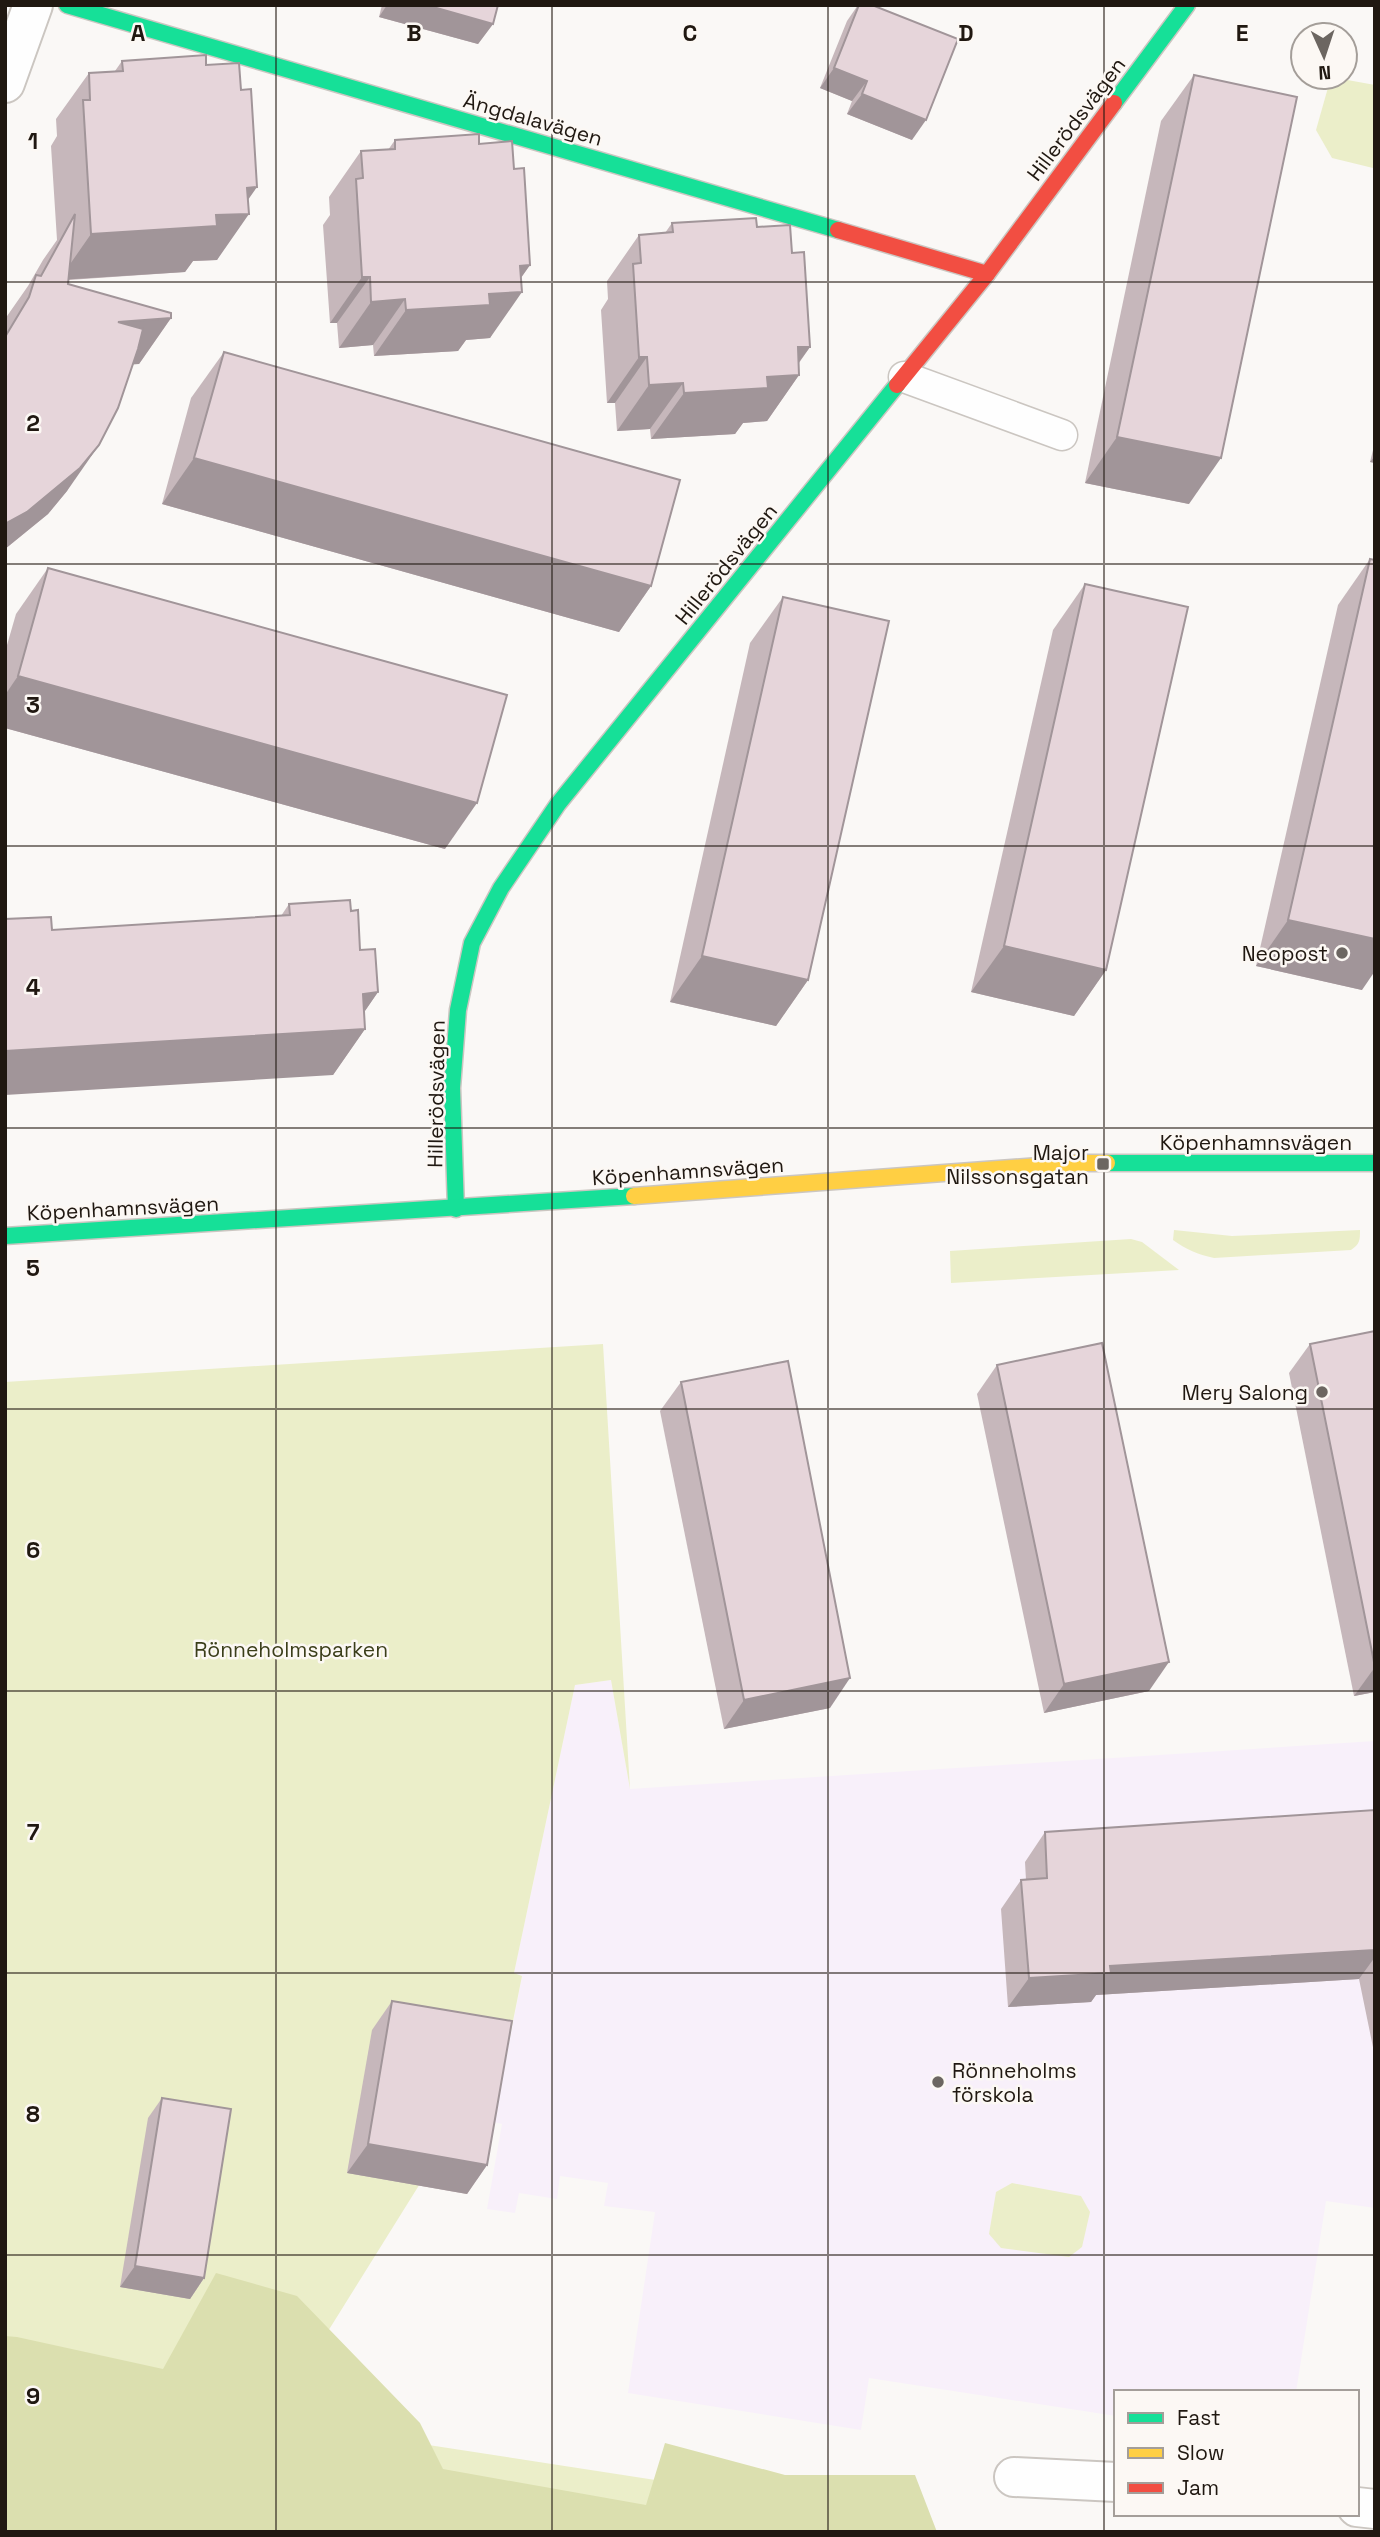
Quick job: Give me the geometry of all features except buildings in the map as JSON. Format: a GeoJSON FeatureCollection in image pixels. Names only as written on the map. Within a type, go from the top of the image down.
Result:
{"type":"FeatureCollection","features":[{"type":"Feature","properties":{"kind":"street"},"geometry":{"type":"LineString","coordinates":[[5,83],[33,5]]}},
{"type":"Feature","properties":{"kind":"street","name":"Ängdalavägen"},"geometry":{"type":"LineString","coordinates":[[67,5],[987,274]]}},
{"type":"Feature","properties":{"kind":"street","name":"Hillerödsvägen"},"geometry":{"type":"LineString","coordinates":[[456,1209],[452,1088],[458,1010],[472,943],[501,888],[558,804],[987,274],[1186,5]]}},
{"type":"Feature","properties":{"kind":"street","name":"Köpenhamnsvägen"},"geometry":{"type":"LineString","coordinates":[[5,1236],[456,1209],[1079,1163],[1375,1163]]}},
{"type":"Feature","properties":{"kind":"street"},"geometry":{"type":"LineString","coordinates":[[1013,2477],[1114,2482]]}},
{"type":"Feature","properties":{"kind":"lane"},"geometry":{"type":"LineString","coordinates":[[904,377],[1062,435]]}},
{"type":"Feature","properties":{"kind":"shaded area","name":"Rönneholms förskola"},"geometry":{"type":"Polygon","coordinates":[[[611,1680],[630,1789],[1375,1741],[1375,2208],[1326,2201],[1296,2390],[1114,2390],[1114,2416],[869,2378],[861,2430],[628,2393],[655,2212],[604,2206],[608,2183],[560,2176],[557,2199],[519,2193],[515,2213],[487,2209],[502,2124],[494,2122],[522,1976],[514,1973],[575,1685],[611,1680]]]}},
{"type":"Feature","properties":{"kind":"green space"},"geometry":{"type":"Polygon","coordinates":[[[1359,82],[1375,85],[1373,168],[1332,158],[1316,130],[1327,91],[1359,91],[1359,82]]]}},
{"type":"Feature","properties":{"kind":"green space"},"geometry":{"type":"Polygon","coordinates":[[[1174,1230],[1232,1236],[1360,1230],[1360,1239],[1351,1250],[1214,1258],[1192,1251],[1173,1240],[1174,1230]]]}},
{"type":"Feature","properties":{"kind":"green space"},"geometry":{"type":"Polygon","coordinates":[[[1131,1239],[1142,1242],[1179,1270],[951,1283],[950,1251],[1131,1239]]]}},
{"type":"Feature","properties":{"kind":"green space","name":"Rönneholmsparken"},"geometry":{"type":"Polygon","coordinates":[[[603,1344],[630,1789],[611,1680],[575,1685],[514,1973],[522,1976],[509,2041],[272,2421],[877,2514],[5,2532],[5,1382],[603,1344]]]}},
{"type":"Feature","properties":{"kind":"green space"},"geometry":{"type":"Polygon","coordinates":[[[1012,2183],[1081,2196],[1090,2212],[1082,2247],[1069,2257],[1001,2248],[989,2234],[996,2192],[1012,2183]]]}},
{"type":"Feature","properties":{"kind":"green space"},"geometry":{"type":"Polygon","coordinates":[[[216,2273],[297,2296],[420,2423],[443,2469],[646,2505],[665,2443],[785,2475],[915,2475],[937,2532],[5,2532],[5,2336],[163,2369],[216,2273]]]}},
{"type":"Feature","properties":{"kind":"traffic: fast"},"geometry":{"type":"LineString","coordinates":[[67,5],[838,230]]}},
{"type":"Feature","properties":{"kind":"traffic: fast"},"geometry":{"type":"LineString","coordinates":[[1114,103],[1187,5]]}},
{"type":"Feature","properties":{"kind":"traffic: fast"},"geometry":{"type":"LineString","coordinates":[[456,1209],[452,1088],[458,1010],[472,943],[501,888],[558,804],[897,385]]}},
{"type":"Feature","properties":{"kind":"traffic: fast"},"geometry":{"type":"LineString","coordinates":[[1107,1163],[1375,1163]]}},
{"type":"Feature","properties":{"kind":"traffic: fast"},"geometry":{"type":"LineString","coordinates":[[5,1236],[634,1196]]}},
{"type":"Feature","properties":{"kind":"traffic: slow"},"geometry":{"type":"LineString","coordinates":[[634,1196],[1107,1163]]}},
{"type":"Feature","properties":{"kind":"traffic: jam"},"geometry":{"type":"LineString","coordinates":[[897,385],[987,274],[1114,103]]}},
{"type":"Feature","properties":{"kind":"traffic: jam"},"geometry":{"type":"LineString","coordinates":[[838,230],[987,274]]}},
{"type":"Feature","properties":{"kind":"place","name":"Neopost"},"geometry":{"type":"Point","coordinates":[1342,953]}},
{"type":"Feature","properties":{"kind":"place","name":"Major Nilssonsgatan"},"geometry":{"type":"Point","coordinates":[1103,1164]}},
{"type":"Feature","properties":{"kind":"place","name":"Mery Salong"},"geometry":{"type":"Point","coordinates":[1322,1392]}},
{"type":"Feature","properties":{"kind":"place","name":"Rönneholms förskola"},"geometry":{"type":"Point","coordinates":[938,2082]}}]}
